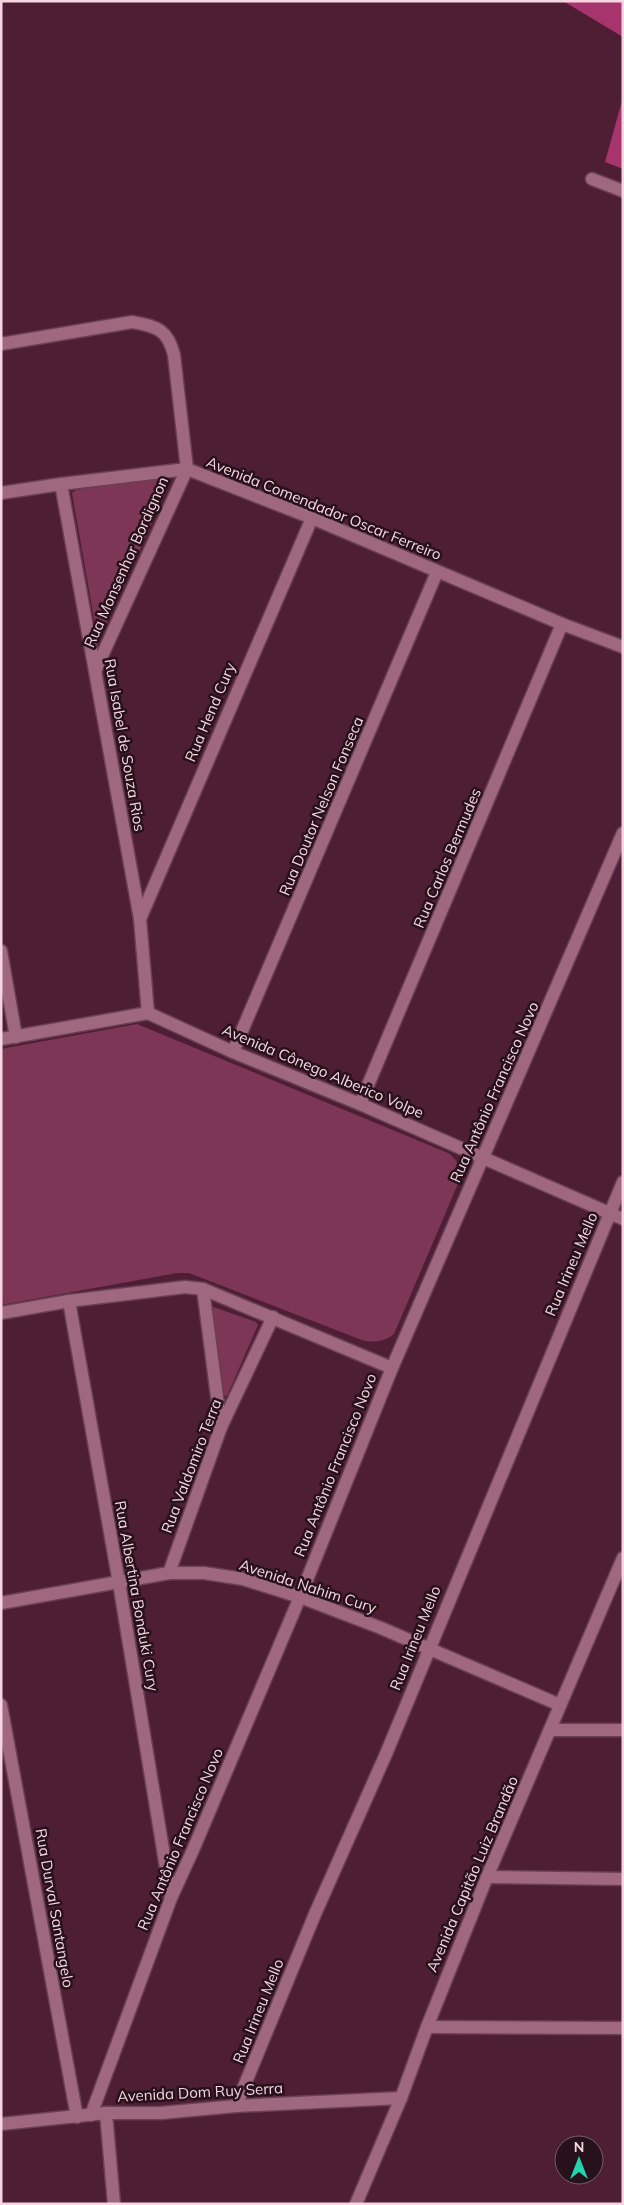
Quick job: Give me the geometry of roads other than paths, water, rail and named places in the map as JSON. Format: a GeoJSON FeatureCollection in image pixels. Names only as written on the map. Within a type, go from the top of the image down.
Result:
{"type":"FeatureCollection","features":[{"type":"Feature","properties":{"kind":"street"},"geometry":{"type":"LineString","coordinates":[[592,179],[623,191]]}},
{"type":"Feature","properties":{"kind":"street"},"geometry":{"type":"LineString","coordinates":[[1,344],[132,322],[149,325],[162,331],[171,341],[174,355],[186,469]]}},
{"type":"Feature","properties":{"kind":"street","name":"Avenida Comendador Oscar Ferreiro"},"geometry":{"type":"LineString","coordinates":[[1,493],[186,469],[312,518],[562,624],[623,647]]}},
{"type":"Feature","properties":{"kind":"street","name":"Rua Monsenhor Bordignon"},"geometry":{"type":"LineString","coordinates":[[96,669],[186,469]]}},
{"type":"Feature","properties":{"kind":"street","name":"Rua Isabel de Souza Rios"},"geometry":{"type":"LineString","coordinates":[[61,484],[140,919],[148,1013]]}},
{"type":"Feature","properties":{"kind":"street","name":"Rua Hend Cury"},"geometry":{"type":"LineString","coordinates":[[140,919],[312,518]]}},
{"type":"Feature","properties":{"kind":"street","name":"Rua Doutor Nelson Fonseca"},"geometry":{"type":"LineString","coordinates":[[233,1052],[437,572]]}},
{"type":"Feature","properties":{"kind":"street","name":"Rua Carlos Bermudes"},"geometry":{"type":"LineString","coordinates":[[360,1104],[562,624]]}},
{"type":"Feature","properties":{"kind":"street","name":"Rua Antônio Francisco Novo"},"geometry":{"type":"LineString","coordinates":[[91,2115],[171,1898],[300,1597],[392,1368],[623,833]]}},
{"type":"Feature","properties":{"kind":"street"},"geometry":{"type":"LineString","coordinates":[[1,951],[16,1037]]}},
{"type":"Feature","properties":{"kind":"street"},"geometry":{"type":"LineString","coordinates":[[1,1039],[148,1013]]}},
{"type":"Feature","properties":{"kind":"street","name":"Avenida Cônego Alberico Volpe"},"geometry":{"type":"LineString","coordinates":[[148,1013],[233,1052],[360,1104],[623,1219]]}},
{"type":"Feature","properties":{"kind":"street","name":"Rua Irineu Mello"},"geometry":{"type":"LineString","coordinates":[[236,2106],[315,1914],[386,1754],[623,1182]]}},
{"type":"Feature","properties":{"kind":"street"},"geometry":{"type":"LineString","coordinates":[[1,1313],[69,1301],[185,1287],[203,1289],[392,1368]]}},
{"type":"Feature","properties":{"kind":"street"},"geometry":{"type":"LineString","coordinates":[[203,1289],[221,1427]]}},
{"type":"Feature","properties":{"kind":"street","name":"Rua Albertina Bonduki Cury"},"geometry":{"type":"LineString","coordinates":[[69,1301],[119,1583],[171,1898]]}},
{"type":"Feature","properties":{"kind":"street","name":"Rua Valdomiro Terra"},"geometry":{"type":"LineString","coordinates":[[169,1574],[221,1427],[273,1317]]}},
{"type":"Feature","properties":{"kind":"street","name":"Avenida Capitão Luiz Brandão"},"geometry":{"type":"LineString","coordinates":[[356,2204],[401,2098],[427,2027],[487,1878],[560,1705],[618,1579],[623,1558]]}},
{"type":"Feature","properties":{"kind":"street","name":"Avenida Nahim Cury"},"geometry":{"type":"LineString","coordinates":[[1,1603],[169,1574],[204,1573],[243,1579],[300,1597],[381,1628],[560,1705]]}},
{"type":"Feature","properties":{"kind":"street","name":"Rua Durval Santangelo"},"geometry":{"type":"LineString","coordinates":[[1,1705],[77,2117]]}},
{"type":"Feature","properties":{"kind":"street"},"geometry":{"type":"LineString","coordinates":[[551,1730],[623,1730]]}},
{"type":"Feature","properties":{"kind":"street"},"geometry":{"type":"LineString","coordinates":[[487,1878],[623,1879]]}},
{"type":"Feature","properties":{"kind":"street"},"geometry":{"type":"LineString","coordinates":[[427,2027],[623,2028]]}},
{"type":"Feature","properties":{"kind":"street","name":"Avenida Dom Ruy Serra"},"geometry":{"type":"LineString","coordinates":[[1,2124],[106,2113],[161,2112],[236,2106],[401,2098]]}},
{"type":"Feature","properties":{"kind":"street"},"geometry":{"type":"LineString","coordinates":[[106,2113],[114,2204]]}}]}
